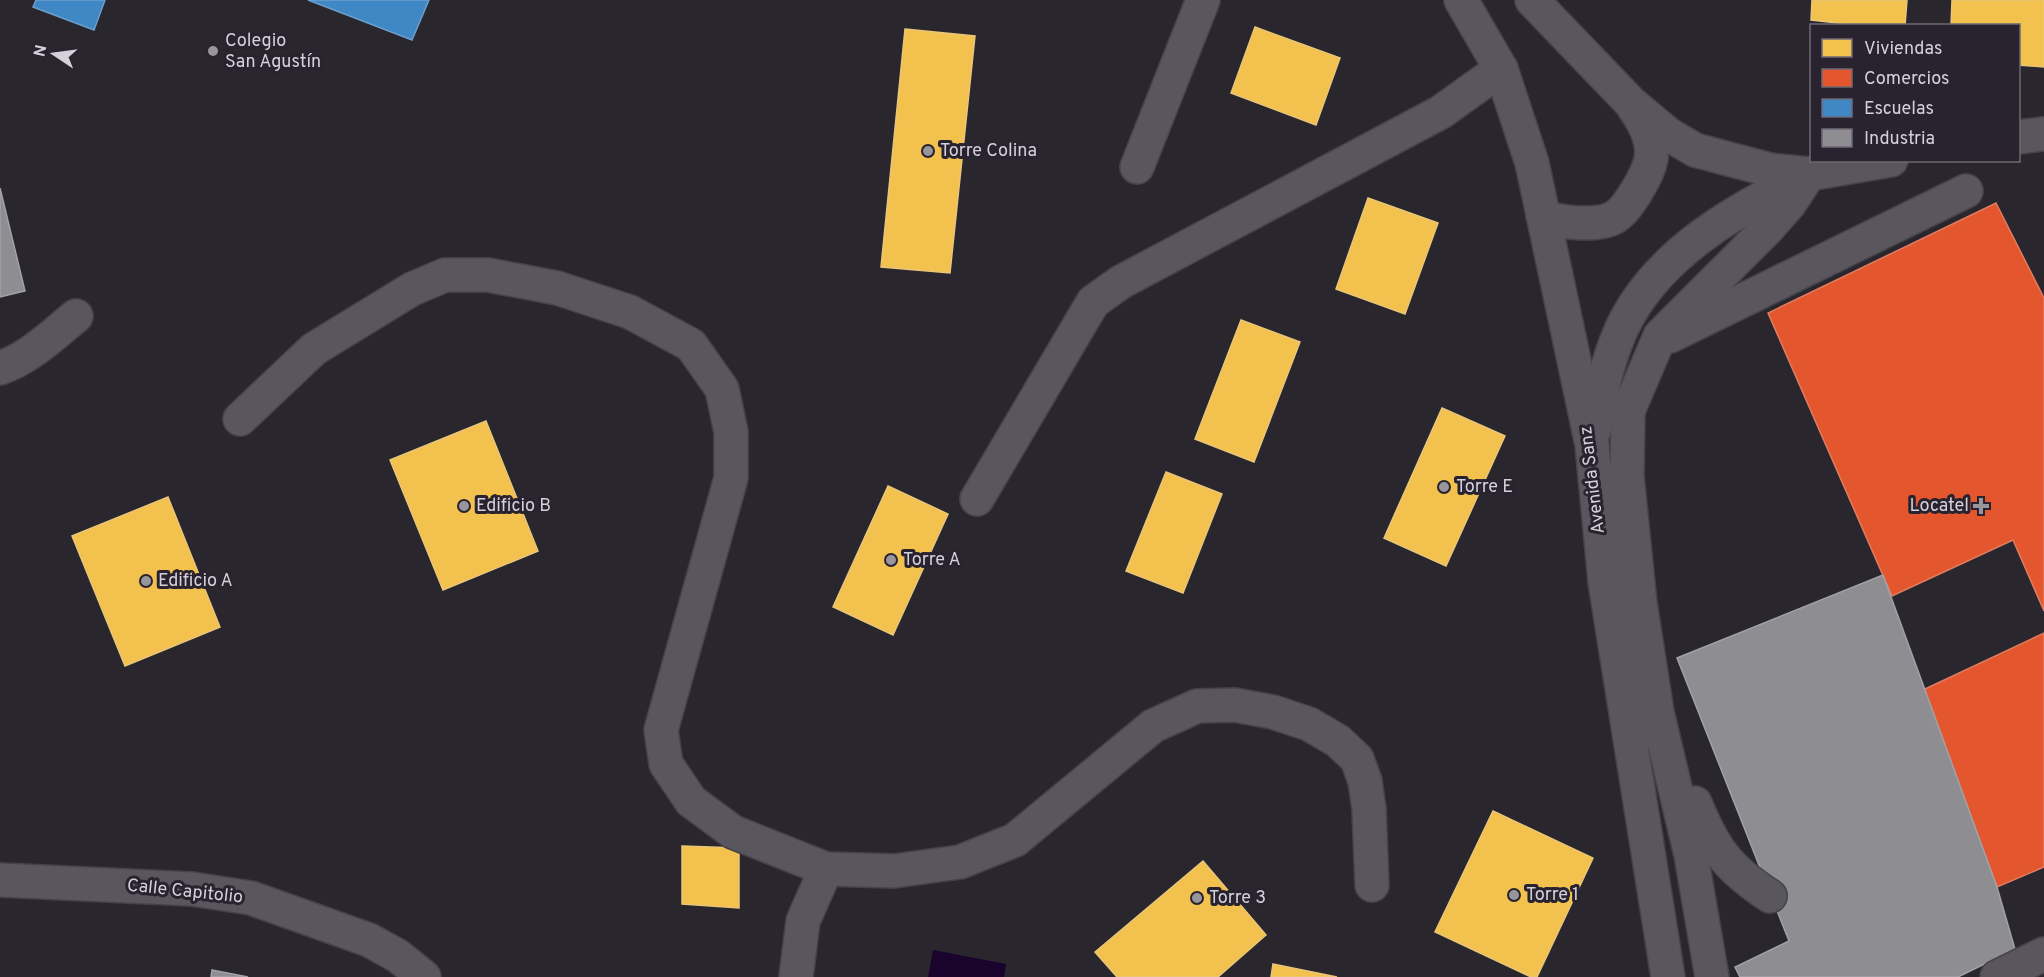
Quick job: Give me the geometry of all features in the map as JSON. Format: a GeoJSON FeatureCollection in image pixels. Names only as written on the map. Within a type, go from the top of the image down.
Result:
{"type":"FeatureCollection","features":[{"type":"Feature","properties":{"kind":"street"},"geometry":{"type":"LineString","coordinates":[[1137,167],[1203,0]]}},
{"type":"Feature","properties":{"kind":"street","name":"Avenida Sanz"},"geometry":{"type":"LineString","coordinates":[[1461,0],[1501,69],[1532,163],[1592,445],[1605,582],[1668,977]]}},
{"type":"Feature","properties":{"kind":"street"},"geometry":{"type":"LineString","coordinates":[[1532,0],[1631,104],[1642,119],[1649,138],[1651,159],[1634,196],[1613,219],[1574,223],[1556,222],[1543,216]]}},
{"type":"Feature","properties":{"kind":"street"},"geometry":{"type":"LineString","coordinates":[[977,499],[1093,302],[1121,282],[1442,112],[1501,69]]}},
{"type":"Feature","properties":{"kind":"street"},"geometry":{"type":"LineString","coordinates":[[1631,104],[1668,134],[1695,150],[1770,171],[1809,174],[1879,162]]}},
{"type":"Feature","properties":{"kind":"street"},"geometry":{"type":"LineString","coordinates":[[1712,977],[1691,855],[1657,712],[1640,603],[1627,465],[1628,411],[1658,341],[1688,306],[1767,229],[1790,203],[1809,174]]}},
{"type":"Feature","properties":{"kind":"street"},"geometry":{"type":"LineString","coordinates":[[1592,445],[1611,355],[1635,303],[1655,279],[1686,249],[1762,196],[1809,174]]}},
{"type":"Feature","properties":{"kind":"street"},"geometry":{"type":"LineString","coordinates":[[1658,341],[1966,191]]}},
{"type":"Feature","properties":{"kind":"street"},"geometry":{"type":"LineString","coordinates":[[240,419],[314,349],[411,289],[445,275],[488,275],[557,288],[630,312],[691,345],[722,389],[731,432],[731,478],[662,730],[666,764],[691,801],[733,832],[826,869],[894,872],[960,862],[1015,840],[1153,726],[1197,706],[1235,705],[1273,712],[1309,724],[1338,741],[1358,759],[1365,781],[1369,809],[1372,885]]}},
{"type":"Feature","properties":{"kind":"street"},"geometry":{"type":"LineString","coordinates":[[0,368],[12,364],[46,341],[76,316]]}},
{"type":"Feature","properties":{"kind":"street"},"geometry":{"type":"LineString","coordinates":[[1605,582],[1710,841],[1739,876],[1770,896]]}},
{"type":"Feature","properties":{"kind":"street"},"geometry":{"type":"LineString","coordinates":[[796,977],[803,921],[826,869]]}},
{"type":"Feature","properties":{"kind":"street","name":"Calle Capitolio"},"geometry":{"type":"LineString","coordinates":[[0,880],[192,889],[251,898],[369,940],[398,956],[425,977]]}},
{"type":"Feature","properties":{"kind":"street"},"geometry":{"type":"LineString","coordinates":[[1998,977],[2044,954]]}},
{"type":"Feature","properties":{"kind":"shaded area"},"geometry":{"type":"Polygon","coordinates":[[[933,950],[1006,964],[1004,977],[928,977],[933,950]]]}},
{"type":"Feature","properties":{"kind":"building: Viviendas"},"geometry":{"type":"Polygon","coordinates":[[[1812,0],[1907,0],[1905,24],[1846,24],[1811,20],[1812,0]]]}},
{"type":"Feature","properties":{"kind":"building: Viviendas"},"geometry":{"type":"Polygon","coordinates":[[[1952,0],[2044,0],[2044,67],[2020,65],[2020,24],[1951,24],[1952,0]]]}},
{"type":"Feature","properties":{"kind":"building: Viviendas"},"geometry":{"type":"Polygon","coordinates":[[[1255,27],[1340,58],[1316,125],[1231,93],[1255,27]]]}},
{"type":"Feature","properties":{"kind":"building: Viviendas","name":"Torre Colina"},"geometry":{"type":"Polygon","coordinates":[[[905,29],[975,36],[950,273],[881,267],[905,29]]]}},
{"type":"Feature","properties":{"kind":"building: Viviendas"},"geometry":{"type":"Polygon","coordinates":[[[1368,198],[1438,223],[1405,314],[1336,289],[1368,198]]]}},
{"type":"Feature","properties":{"kind":"building: Viviendas"},"geometry":{"type":"Polygon","coordinates":[[[1241,320],[1300,342],[1254,462],[1195,439],[1241,320]]]}},
{"type":"Feature","properties":{"kind":"building: Viviendas","name":"Torre E"},"geometry":{"type":"Polygon","coordinates":[[[1442,408],[1505,436],[1446,566],[1384,538],[1442,408]]]}},
{"type":"Feature","properties":{"kind":"building: Viviendas","name":"Edificio B"},"geometry":{"type":"Polygon","coordinates":[[[486,421],[538,551],[443,590],[390,460],[486,421]]]}},
{"type":"Feature","properties":{"kind":"building: Viviendas"},"geometry":{"type":"Polygon","coordinates":[[[1166,472],[1222,494],[1183,593],[1126,571],[1166,472]]]}},
{"type":"Feature","properties":{"kind":"building: Viviendas","name":"Torre A"},"geometry":{"type":"Polygon","coordinates":[[[888,486],[948,514],[893,635],[833,607],[888,486]]]}},
{"type":"Feature","properties":{"kind":"building: Viviendas","name":"Edificio A"},"geometry":{"type":"Polygon","coordinates":[[[168,497],[220,627],[125,666],[72,536],[168,497]]]}},
{"type":"Feature","properties":{"kind":"building: Viviendas","name":"Torre 1"},"geometry":{"type":"Polygon","coordinates":[[[1493,811],[1593,858],[1537,977],[1531,977],[1435,932],[1493,811]]]}},
{"type":"Feature","properties":{"kind":"building: Viviendas"},"geometry":{"type":"Polygon","coordinates":[[[682,846],[739,848],[739,908],[682,904],[682,846]]]}},
{"type":"Feature","properties":{"kind":"building: Viviendas","name":"Torre 3"},"geometry":{"type":"Polygon","coordinates":[[[1203,861],[1266,935],[1218,977],[1117,977],[1095,952],[1203,861]]]}},
{"type":"Feature","properties":{"kind":"building: Viviendas"},"geometry":{"type":"Polygon","coordinates":[[[1273,964],[1337,977],[1271,977],[1273,964]]]}},
{"type":"Feature","properties":{"kind":"building: Comercios"},"geometry":{"type":"Polygon","coordinates":[[[1996,203],[2044,298],[2044,611],[2013,540],[1892,596],[1768,313],[1996,203]]]}},
{"type":"Feature","properties":{"kind":"building: Comercios"},"geometry":{"type":"Polygon","coordinates":[[[2044,633],[2044,867],[1997,887],[1923,690],[2044,633]]]}},
{"type":"Feature","properties":{"kind":"building: Escuelas"},"geometry":{"type":"Polygon","coordinates":[[[36,0],[105,0],[94,30],[33,7],[36,0]]]}},
{"type":"Feature","properties":{"kind":"building: Escuelas"},"geometry":{"type":"Polygon","coordinates":[[[308,0],[429,0],[412,40],[308,0]]]}},
{"type":"Feature","properties":{"kind":"building: Industria"},"geometry":{"type":"Polygon","coordinates":[[[0,188],[25,291],[0,297],[0,188]]]}},
{"type":"Feature","properties":{"kind":"building: Industria"},"geometry":{"type":"Polygon","coordinates":[[[1883,575],[1997,887],[2015,949],[1958,977],[1740,977],[1735,967],[1789,941],[1677,658],[1883,575]]]}},
{"type":"Feature","properties":{"kind":"building: Industria"},"geometry":{"type":"Polygon","coordinates":[[[212,970],[248,977],[211,977],[212,970]]]}},
{"type":"Feature","properties":{"kind":"place","name":"Colegio San Agustín"},"geometry":{"type":"Point","coordinates":[213,51]}},
{"type":"Feature","properties":{"kind":"place","name":"Torre Colina"},"geometry":{"type":"Point","coordinates":[928,151]}},
{"type":"Feature","properties":{"kind":"place","name":"Torre E"},"geometry":{"type":"Point","coordinates":[1444,487]}},
{"type":"Feature","properties":{"kind":"place","name":"Edificio B"},"geometry":{"type":"Point","coordinates":[464,506]}},
{"type":"Feature","properties":{"kind":"place","name":"Locatel"},"geometry":{"type":"Point","coordinates":[1981,506]}},
{"type":"Feature","properties":{"kind":"place","name":"Torre A"},"geometry":{"type":"Point","coordinates":[891,560]}},
{"type":"Feature","properties":{"kind":"place","name":"Edificio A"},"geometry":{"type":"Point","coordinates":[146,581]}},
{"type":"Feature","properties":{"kind":"place","name":"Torre 1"},"geometry":{"type":"Point","coordinates":[1514,895]}},
{"type":"Feature","properties":{"kind":"place","name":"Torre 3"},"geometry":{"type":"Point","coordinates":[1197,898]}}]}
